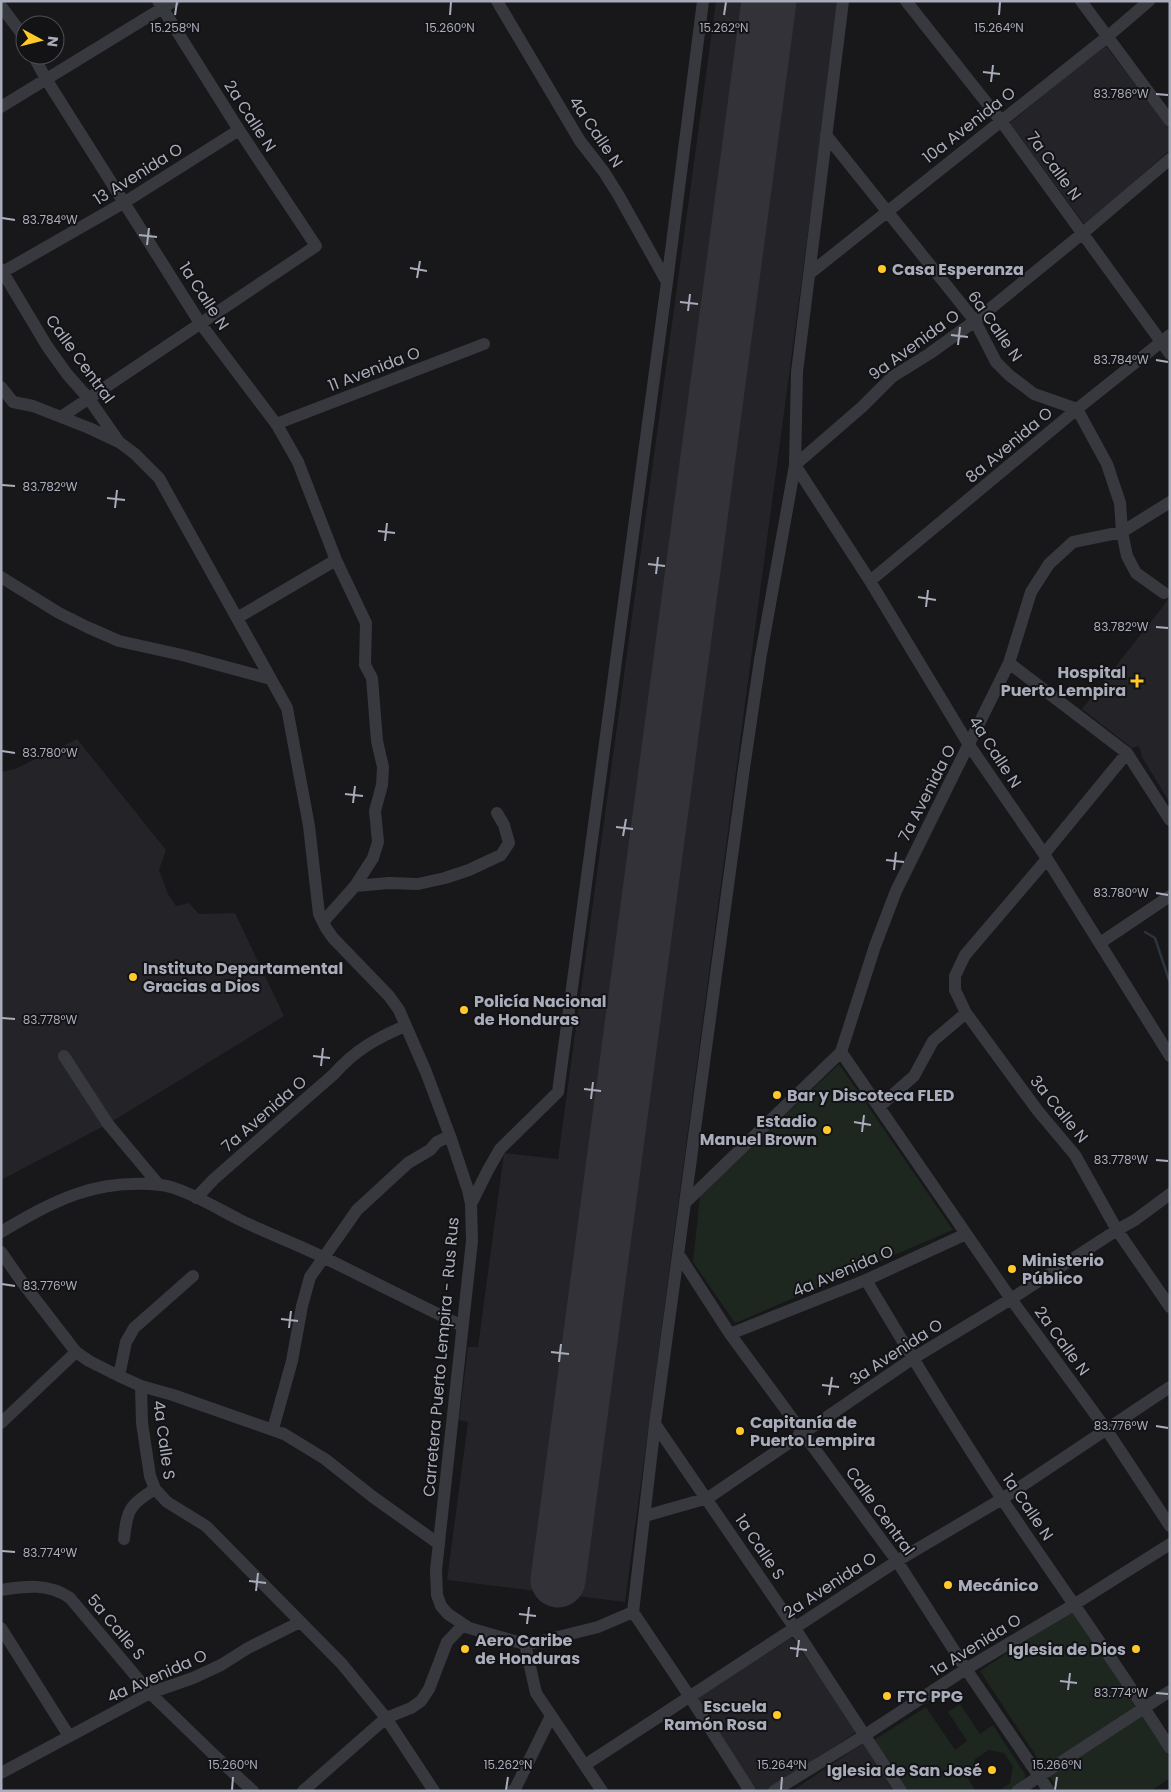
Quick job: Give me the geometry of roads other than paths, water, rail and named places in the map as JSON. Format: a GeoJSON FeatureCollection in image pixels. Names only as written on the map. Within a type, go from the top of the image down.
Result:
{"type":"FeatureCollection","features":[{"type":"Feature","properties":{"kind":"street"},"geometry":{"type":"LineString","coordinates":[[1,107],[46,80],[160,5],[174,1]]}},
{"type":"Feature","properties":{"kind":"street","name":"4a Calle N"},"geometry":{"type":"LineString","coordinates":[[497,1],[580,141],[604,172],[667,282]]}},
{"type":"Feature","properties":{"kind":"street"},"geometry":{"type":"LineString","coordinates":[[471,1204],[500,1149],[558,1092],[703,1]]}},
{"type":"Feature","properties":{"kind":"street"},"geometry":{"type":"LineString","coordinates":[[750,1791],[633,1612],[685,1203],[744,768],[760,660],[795,465],[796,380],[843,1]]}},
{"type":"Feature","properties":{"kind":"street","name":"7a Calle N"},"geometry":{"type":"LineString","coordinates":[[906,1],[1001,121],[1083,234],[1165,339],[1170,354]]}},
{"type":"Feature","properties":{"kind":"street"},"geometry":{"type":"LineString","coordinates":[[1081,1],[1170,121]]}},
{"type":"Feature","properties":{"kind":"street","name":"10a Avenida O"},"geometry":{"type":"LineString","coordinates":[[809,274],[1107,37],[1149,1]]}},
{"type":"Feature","properties":{"kind":"street","name":"2a Calle N"},"geometry":{"type":"LineString","coordinates":[[160,5],[239,130],[316,246],[200,322]]}},
{"type":"Feature","properties":{"kind":"street"},"geometry":{"type":"LineString","coordinates":[[1,6],[15,25]]}},
{"type":"Feature","properties":{"kind":"street","name":"1a Calle N"},"geometry":{"type":"LineString","coordinates":[[38,65],[200,322],[276,424],[298,462],[336,560],[366,622],[365,665],[372,678],[377,741],[383,767],[382,785],[375,811],[378,842],[373,858],[356,886],[323,922]]}},
{"type":"Feature","properties":{"kind":"street","name":"13 Avenida O"},"geometry":{"type":"LineString","coordinates":[[2,271],[125,202],[239,130]]}},
{"type":"Feature","properties":{"kind":"street","name":"6a Calle N"},"geometry":{"type":"LineString","coordinates":[[826,135],[975,321],[996,362],[1034,394],[1077,409]]}},
{"type":"Feature","properties":{"kind":"street","name":"9a Avenida O"},"geometry":{"type":"LineString","coordinates":[[795,465],[892,377],[975,321],[1083,234],[1170,159]]}},
{"type":"Feature","properties":{"kind":"street","name":"Calle Central"},"geometry":{"type":"LineString","coordinates":[[2,271],[57,360],[89,399],[119,442]]}},
{"type":"Feature","properties":{"kind":"street"},"geometry":{"type":"LineString","coordinates":[[61,417],[200,322]]}},
{"type":"Feature","properties":{"kind":"street","name":"8a Avenida O"},"geometry":{"type":"LineString","coordinates":[[870,581],[1077,409],[1165,339]]}},
{"type":"Feature","properties":{"kind":"street","name":"11 Avenida O"},"geometry":{"type":"LineString","coordinates":[[276,424],[484,344]]}},
{"type":"Feature","properties":{"kind":"street","name":"Carretera Puerto Lempira - Rus Rus"},"geometry":{"type":"LineString","coordinates":[[1,387],[7,403],[33,406],[119,442],[135,454],[159,478],[287,708],[309,826],[320,914],[323,922],[332,938],[389,996],[399,1010],[426,1072],[450,1136],[471,1204],[472,1241],[435,1581],[437,1595],[444,1610],[463,1625],[477,1631],[524,1644],[598,1627],[633,1612]]}},
{"type":"Feature","properties":{"kind":"street"},"geometry":{"type":"LineString","coordinates":[[1077,409],[1107,464],[1120,503],[1122,532],[1127,556],[1136,573],[1164,593]]}},
{"type":"Feature","properties":{"kind":"street","name":"4a Calle N"},"geometry":{"type":"LineString","coordinates":[[795,465],[870,581],[969,745],[1100,942],[1170,1056]]}},
{"type":"Feature","properties":{"kind":"street","name":"7a Avenida O"},"geometry":{"type":"LineString","coordinates":[[685,1203],[841,1052],[875,946],[896,891],[1009,663],[1031,592],[1049,564],[1073,542],[1122,532],[1170,502]]}},
{"type":"Feature","properties":{"kind":"street"},"geometry":{"type":"LineString","coordinates":[[237,618],[336,560]]}},
{"type":"Feature","properties":{"kind":"street"},"geometry":{"type":"LineString","coordinates":[[1,577],[58,612],[119,641],[271,678]]}},
{"type":"Feature","properties":{"kind":"street"},"geometry":{"type":"LineString","coordinates":[[1009,663],[1127,753],[1170,820]]}},
{"type":"Feature","properties":{"kind":"street","name":"3a Calle N"},"geometry":{"type":"LineString","coordinates":[[1127,753],[965,956],[955,976],[955,990],[966,1013],[1038,1111],[1076,1155],[1117,1230],[1170,1307]]}},
{"type":"Feature","properties":{"kind":"street"},"geometry":{"type":"LineString","coordinates":[[356,886],[389,883],[418,884],[469,870],[501,855],[509,843],[504,824],[497,812]]}},
{"type":"Feature","properties":{"kind":"street"},"geometry":{"type":"LineString","coordinates":[[1100,942],[1170,896]]}},
{"type":"Feature","properties":{"kind":"street"},"geometry":{"type":"LineString","coordinates":[[879,1107],[914,1076],[933,1041],[966,1013]]}},
{"type":"Feature","properties":{"kind":"street","name":"7a Avenida O"},"geometry":{"type":"LineString","coordinates":[[196,1198],[214,1179],[334,1074],[346,1060],[375,1039],[405,1026]]}},
{"type":"Feature","properties":{"kind":"street","name":"2a Calle N"},"geometry":{"type":"LineString","coordinates":[[841,1052],[1011,1299],[1106,1429],[1170,1526]]}},
{"type":"Feature","properties":{"kind":"street"},"geometry":{"type":"LineString","coordinates":[[64,1056],[108,1124],[159,1185]]}},
{"type":"Feature","properties":{"kind":"street"},"geometry":{"type":"LineString","coordinates":[[272,1430],[292,1361],[302,1306],[310,1277],[322,1257],[357,1210],[408,1163],[430,1150],[437,1142],[450,1136]]}},
{"type":"Feature","properties":{"kind":"street"},"geometry":{"type":"LineString","coordinates":[[1,1232],[32,1213],[81,1191],[113,1185],[163,1185],[196,1198],[322,1257],[462,1326]]}},
{"type":"Feature","properties":{"kind":"street","name":"3a Avenida O"},"geometry":{"type":"LineString","coordinates":[[645,1516],[708,1498],[912,1359],[1135,1220],[1170,1194]]}},
{"type":"Feature","properties":{"kind":"street","name":"4a Avenida O"},"geometry":{"type":"LineString","coordinates":[[730,1334],[866,1280],[966,1234]]}},
{"type":"Feature","properties":{"kind":"street","name":"4a Calle S"},"geometry":{"type":"LineString","coordinates":[[1,1252],[76,1352],[141,1386],[142,1423],[150,1476],[155,1490],[167,1502],[206,1526],[342,1664],[386,1718],[434,1791]]}},
{"type":"Feature","properties":{"kind":"street","name":"Calle Central"},"geometry":{"type":"LineString","coordinates":[[679,1255],[730,1334],[897,1561],[966,1669],[1049,1791]]}},
{"type":"Feature","properties":{"kind":"street"},"geometry":{"type":"LineString","coordinates":[[119,1376],[126,1342],[134,1328],[193,1276]]}},
{"type":"Feature","properties":{"kind":"street","name":"1a Calle N"},"geometry":{"type":"LineString","coordinates":[[866,1280],[912,1359],[1002,1499],[1075,1604],[1170,1748]]}},
{"type":"Feature","properties":{"kind":"street"},"geometry":{"type":"LineString","coordinates":[[1,1422],[76,1352]]}},
{"type":"Feature","properties":{"kind":"street"},"geometry":{"type":"LineString","coordinates":[[141,1386],[173,1395],[284,1434],[325,1459],[439,1544]]}},
{"type":"Feature","properties":{"kind":"street","name":"2a Avenida O"},"geometry":{"type":"LineString","coordinates":[[585,1765],[897,1561],[1002,1499],[1170,1387]]}},
{"type":"Feature","properties":{"kind":"street","name":"1a Calle S"},"geometry":{"type":"LineString","coordinates":[[656,1424],[794,1627],[900,1791]]}},
{"type":"Feature","properties":{"kind":"street"},"geometry":{"type":"LineString","coordinates":[[124,1539],[127,1515],[138,1499],[155,1490]]}},
{"type":"Feature","properties":{"kind":"street","name":"1a Avenida O"},"geometry":{"type":"LineString","coordinates":[[774,1791],[865,1735],[966,1669],[1075,1604],[1170,1544]]}},
{"type":"Feature","properties":{"kind":"street","name":"5a Calle S"},"geometry":{"type":"LineString","coordinates":[[1,1590],[21,1586],[38,1586],[59,1590],[70,1598],[150,1693],[254,1791]]}},
{"type":"Feature","properties":{"kind":"street","name":"4a Avenida O"},"geometry":{"type":"LineString","coordinates":[[1,1773],[150,1693],[193,1678],[221,1665],[248,1648],[300,1622]]}},
{"type":"Feature","properties":{"kind":"street"},"geometry":{"type":"LineString","coordinates":[[303,1791],[386,1718],[411,1708],[421,1701],[429,1689],[447,1642],[463,1625]]}},
{"type":"Feature","properties":{"kind":"street"},"geometry":{"type":"LineString","coordinates":[[1,1628],[69,1736]]}},
{"type":"Feature","properties":{"kind":"street"},"geometry":{"type":"LineString","coordinates":[[524,1644],[536,1693],[602,1791]]}},
{"type":"Feature","properties":{"kind":"street"},"geometry":{"type":"LineString","coordinates":[[1017,1791],[1170,1691]]}},
{"type":"Feature","properties":{"kind":"street"},"geometry":{"type":"LineString","coordinates":[[512,1791],[516,1788],[551,1716]]}},
{"type":"Feature","properties":{"kind":"waterway"},"geometry":{"type":"LineString","coordinates":[[1145,932],[1155,938],[1170,983]]}},
{"type":"Feature","properties":{"kind":"place","name":"Casa Esperanza"},"geometry":{"type":"Point","coordinates":[882,269]}},
{"type":"Feature","properties":{"kind":"place","name":"Hospital Puerto Lempira"},"geometry":{"type":"Point","coordinates":[1137,681]}},
{"type":"Feature","properties":{"kind":"place","name":"Instituto Departamental Gracias a Dios"},"geometry":{"type":"Point","coordinates":[133,977]}},
{"type":"Feature","properties":{"kind":"place","name":"Policía Nacional de Honduras"},"geometry":{"type":"Point","coordinates":[464,1010]}},
{"type":"Feature","properties":{"kind":"place","name":"Bar y Discoteca FLED"},"geometry":{"type":"Point","coordinates":[777,1095]}},
{"type":"Feature","properties":{"kind":"place","name":"Estadio Manuel Brown"},"geometry":{"type":"Point","coordinates":[827,1130]}},
{"type":"Feature","properties":{"kind":"place","name":"Ministerio Público"},"geometry":{"type":"Point","coordinates":[1012,1269]}},
{"type":"Feature","properties":{"kind":"place","name":"Capitanía de Puerto Lempira"},"geometry":{"type":"Point","coordinates":[740,1431]}},
{"type":"Feature","properties":{"kind":"place","name":"Mecánico"},"geometry":{"type":"Point","coordinates":[948,1585]}},
{"type":"Feature","properties":{"kind":"place","name":"Aero Caribe de Honduras"},"geometry":{"type":"Point","coordinates":[465,1649]}},
{"type":"Feature","properties":{"kind":"place","name":"Iglesia de Dios"},"geometry":{"type":"Point","coordinates":[1136,1649]}},
{"type":"Feature","properties":{"kind":"place","name":"FTC PPG"},"geometry":{"type":"Point","coordinates":[887,1696]}},
{"type":"Feature","properties":{"kind":"place","name":"Escuela Ramón Rosa"},"geometry":{"type":"Point","coordinates":[777,1715]}},
{"type":"Feature","properties":{"kind":"place","name":"Iglesia de San José"},"geometry":{"type":"Point","coordinates":[992,1770]}}]}
